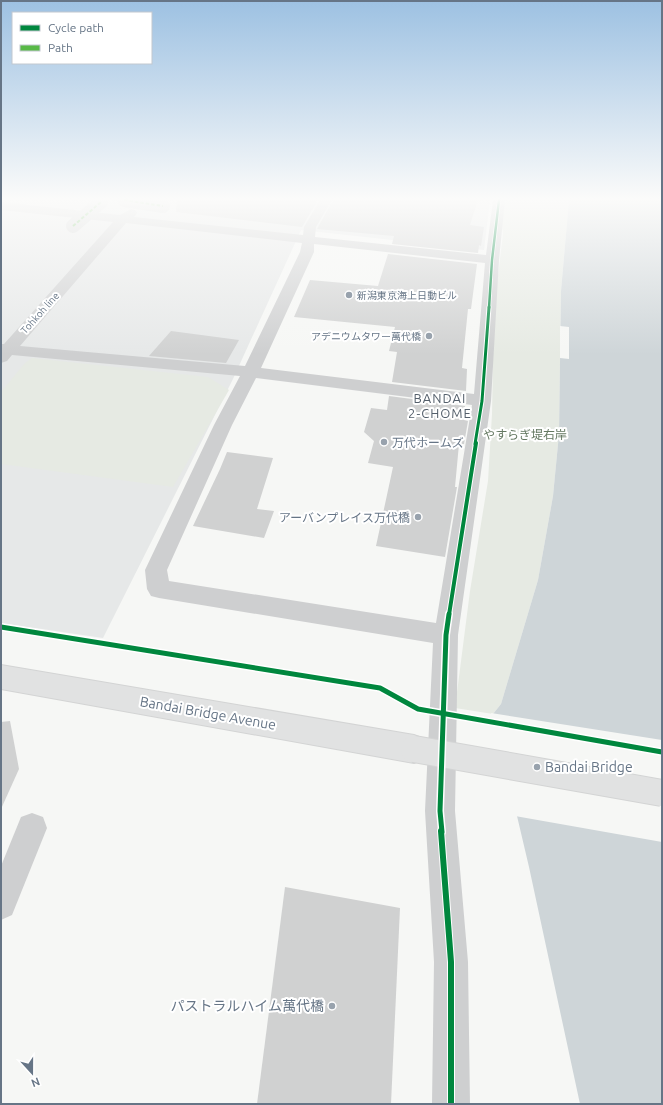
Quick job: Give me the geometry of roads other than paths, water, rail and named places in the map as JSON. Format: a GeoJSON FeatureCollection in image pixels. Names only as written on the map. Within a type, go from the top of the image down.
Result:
{"type":"FeatureCollection","features":[{"type":"Feature","properties":{"kind":"highway","name":"Bandai Bridge Avenue"},"geometry":{"type":"LineString","coordinates":[[1,677],[662,793]]}},
{"type":"Feature","properties":{"kind":"street","name":"Tohkoh line"},"geometry":{"type":"LineString","coordinates":[[3,352],[94,252]]}},
{"type":"Feature","properties":{"kind":"street"},"geometry":{"type":"LineString","coordinates":[[307,252],[251,372],[223,424],[156,570],[159,589],[446,635]]}},
{"type":"Feature","properties":{"kind":"street"},"geometry":{"type":"LineString","coordinates":[[415,252],[492,260]]}},
{"type":"Feature","properties":{"kind":"street"},"geometry":{"type":"LineString","coordinates":[[451,1104],[451,962],[440,811],[446,635],[482,401],[493,252]]}},
{"type":"Feature","properties":{"kind":"street"},"geometry":{"type":"LineString","coordinates":[[3,352],[251,372],[482,401]]}},
{"type":"Feature","properties":{"kind":"street"},"geometry":{"type":"LineString","coordinates":[[1,904],[32,828]]}},
{"type":"Feature","properties":{"kind":"place","name":"新潟東京海上日動ビル"},"geometry":{"type":"Point","coordinates":[349,295]}},
{"type":"Feature","properties":{"kind":"place","name":"アデニウムタワー萬代橋"},"geometry":{"type":"Point","coordinates":[429,336]}},
{"type":"Feature","properties":{"kind":"place","name":"万代ホームズ"},"geometry":{"type":"Point","coordinates":[384,442]}},
{"type":"Feature","properties":{"kind":"place","name":"アーバンプレイス万代橋"},"geometry":{"type":"Point","coordinates":[418,517]}},
{"type":"Feature","properties":{"kind":"place","name":"Bandai Bridge"},"geometry":{"type":"Point","coordinates":[537,767]}},
{"type":"Feature","properties":{"kind":"place","name":"パストラルハイム萬代橋"},"geometry":{"type":"Point","coordinates":[332,1006]}},
{"type":"Feature","properties":{"kind":"district","name":"BANDAI 2-CHOME"},"geometry":{"type":"Point","coordinates":[440,406]}},
{"type":"Feature","properties":{"kind":"park label","name":"やすらぎ堤右岸"},"geometry":{"type":"Point","coordinates":[525,434]}}]}
